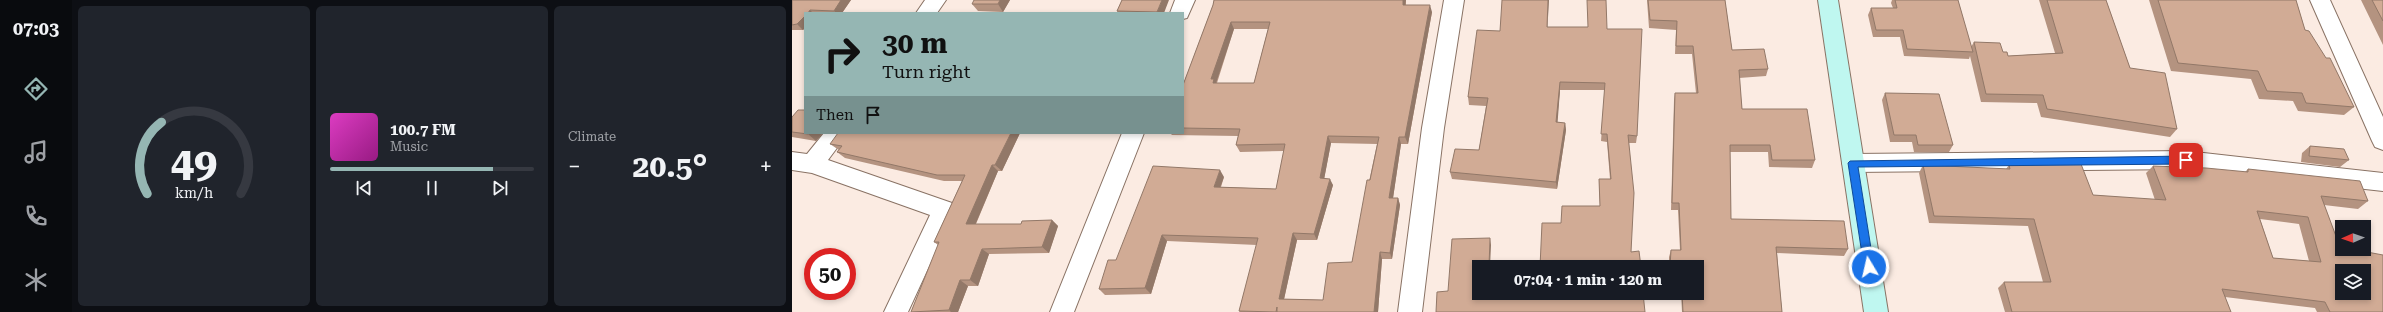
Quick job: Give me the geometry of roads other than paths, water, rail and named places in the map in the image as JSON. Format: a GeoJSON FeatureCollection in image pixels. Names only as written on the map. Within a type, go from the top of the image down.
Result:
{"type":"FeatureCollection","features":[{"type":"Feature","properties":{"kind":"main road"},"geometry":{"type":"LineString","coordinates":[[1828,0],[1876,312]]}},
{"type":"Feature","properties":{"kind":"street"},"geometry":{"type":"LineString","coordinates":[[927,12],[936,0]]}},
{"type":"Feature","properties":{"kind":"street"},"geometry":{"type":"LineString","coordinates":[[1180,12],[1185,0]]}},
{"type":"Feature","properties":{"kind":"street"},"geometry":{"type":"LineString","coordinates":[[1410,312],[1433,128],[1454,0]]}},
{"type":"Feature","properties":{"kind":"street"},"geometry":{"type":"LineString","coordinates":[[2320,0],[2383,141]]}},
{"type":"Feature","properties":{"kind":"street"},"geometry":{"type":"LineString","coordinates":[[802,163],[837,134]]}},
{"type":"Feature","properties":{"kind":"street"},"geometry":{"type":"LineString","coordinates":[[1062,312],[1133,134]]}},
{"type":"Feature","properties":{"kind":"street"},"geometry":{"type":"LineString","coordinates":[[1853,163],[2186,160],[2383,182]]}},
{"type":"Feature","properties":{"kind":"street"},"geometry":{"type":"LineString","coordinates":[[802,163],[944,210],[896,312]]}}]}
